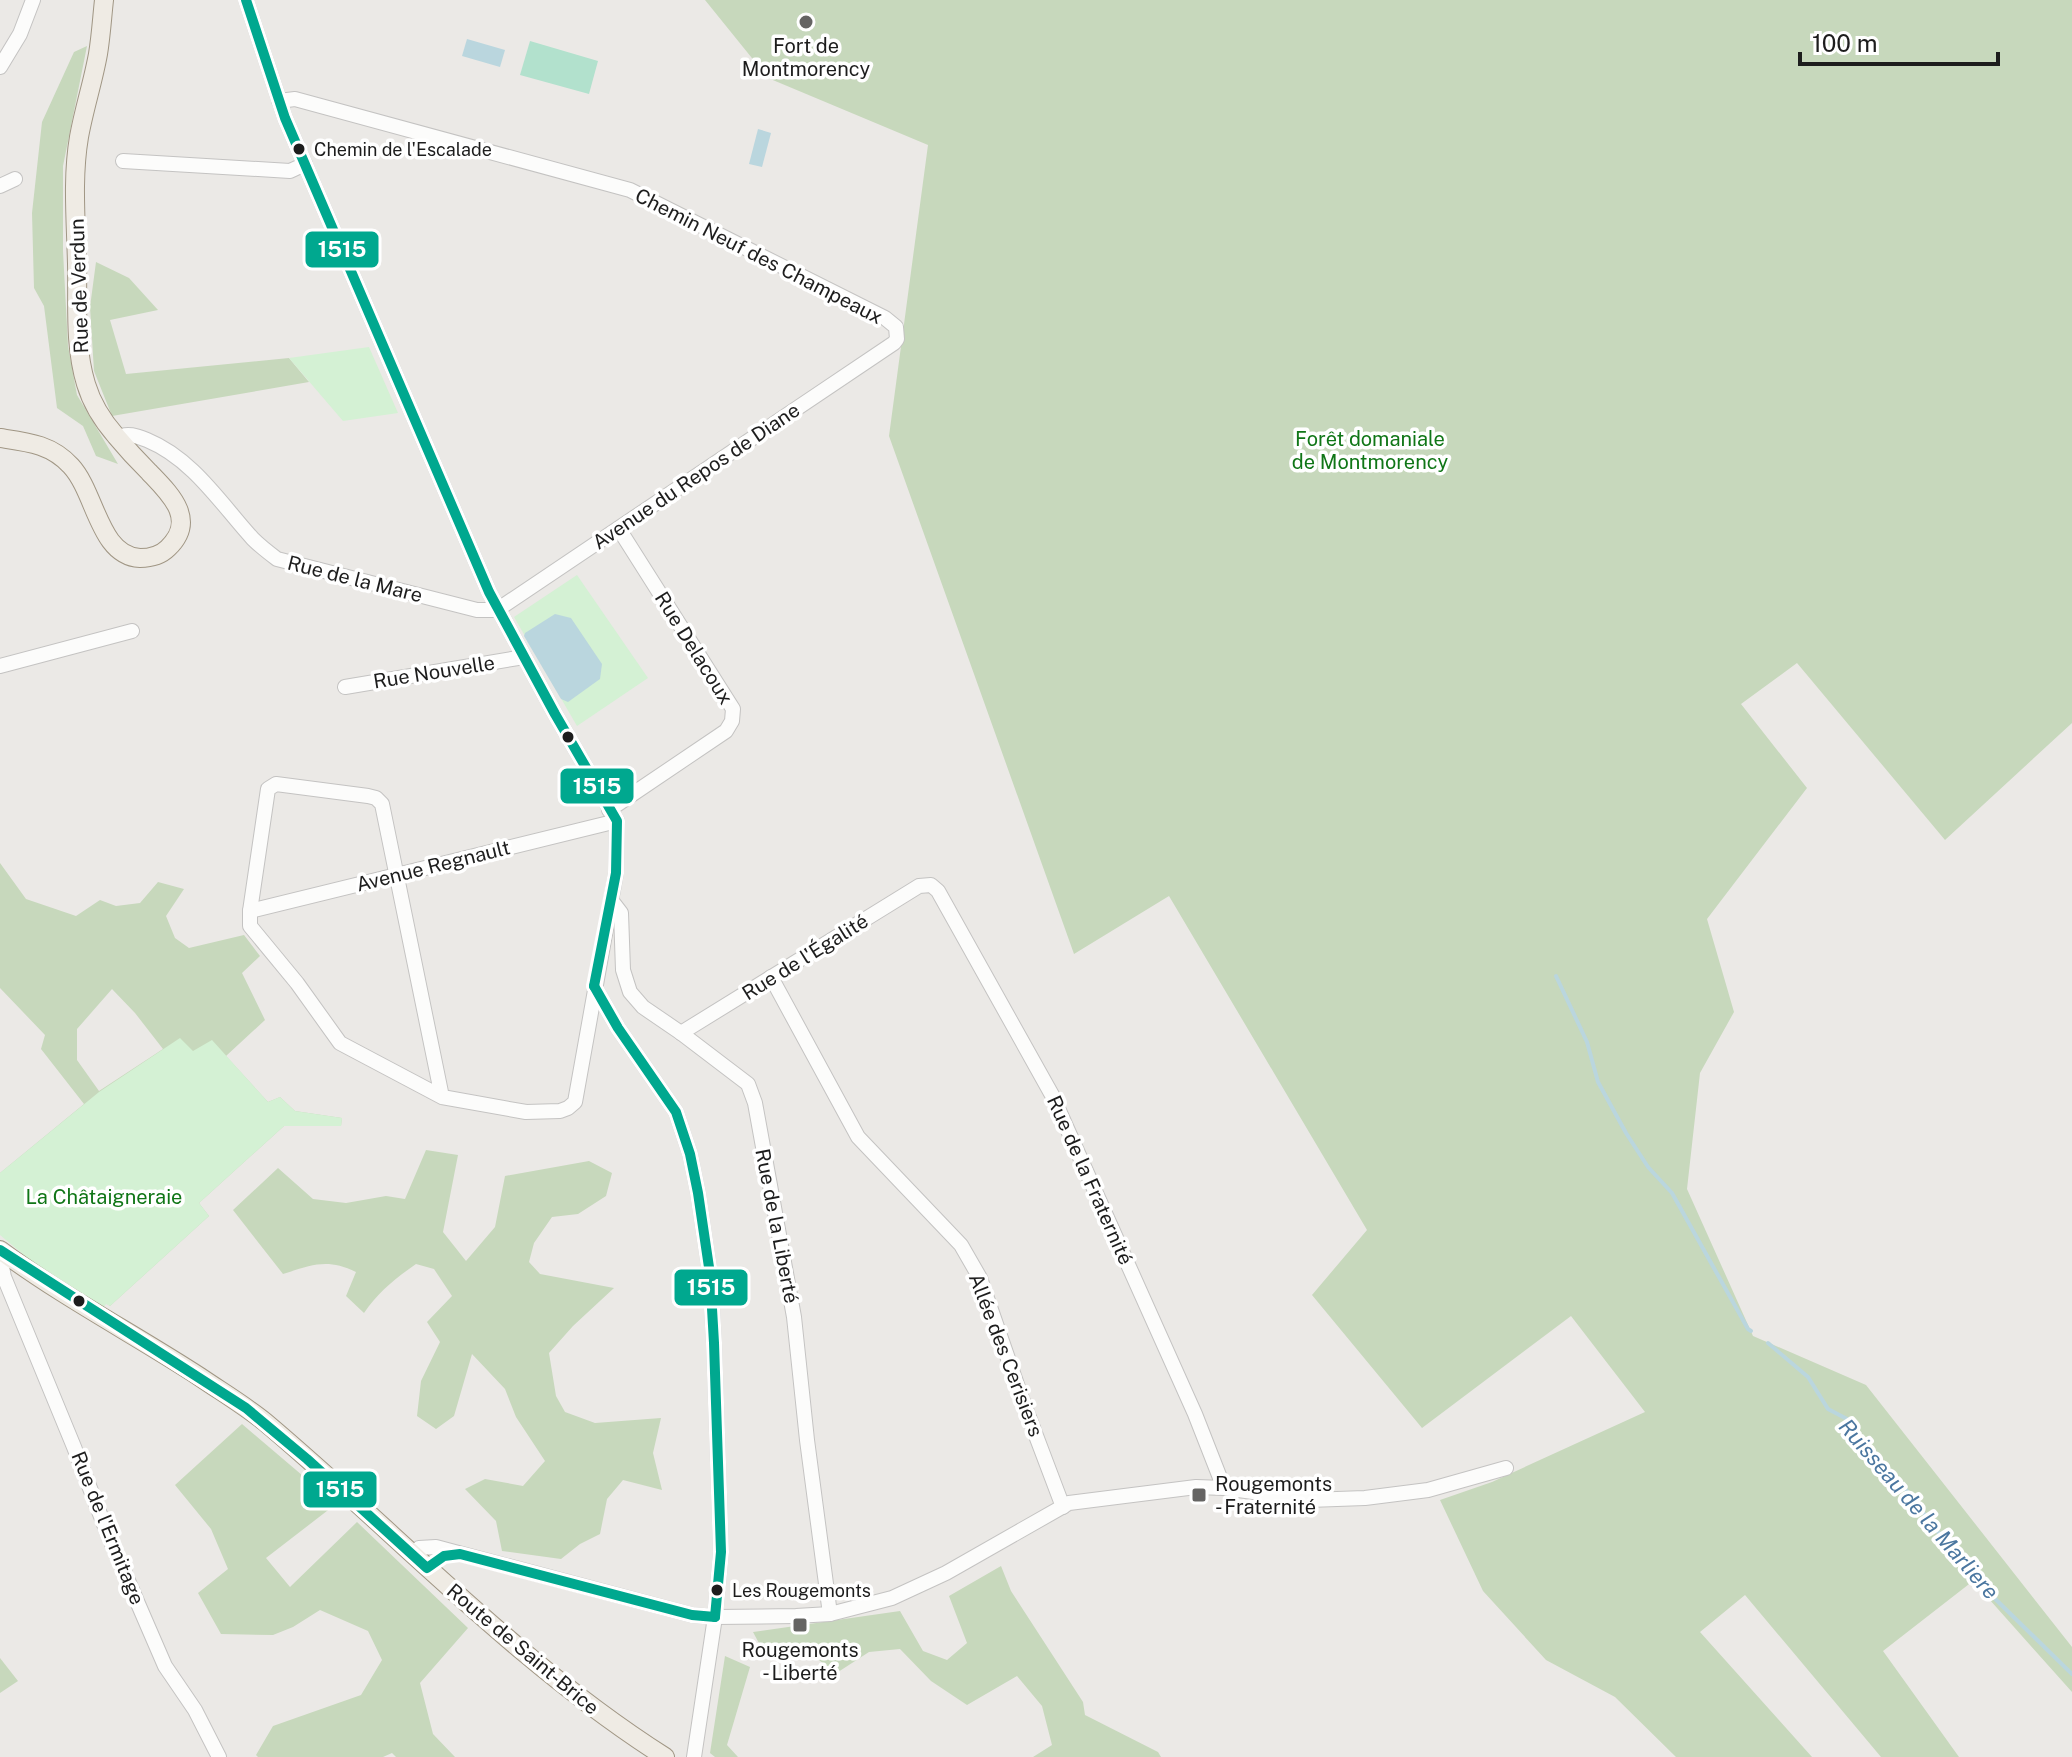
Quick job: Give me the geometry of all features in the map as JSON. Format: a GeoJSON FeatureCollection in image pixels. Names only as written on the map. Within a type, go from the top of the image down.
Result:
{"type":"FeatureCollection","features":[{"type":"Feature","properties":{"kind":"main road","name":"Rue de Verdun"},"geometry":{"type":"LineString","coordinates":[[0,438],[38,444],[59,455],[78,474],[91,497],[104,532],[124,554],[132,557],[155,555],[169,547],[178,535],[181,520],[170,494],[117,438],[98,412],[86,385],[80,350],[75,168],[98,54],[104,0]]}},
{"type":"Feature","properties":{"kind":"main road","name":"Route de Saint-Brice"},"geometry":{"type":"LineString","coordinates":[[3,1257],[203,1380],[263,1421],[467,1604],[583,1700],[665,1757]]}},
{"type":"Feature","properties":{"kind":"street"},"geometry":{"type":"LineString","coordinates":[[0,67],[20,34],[33,0]]}},
{"type":"Feature","properties":{"kind":"street"},"geometry":{"type":"LineString","coordinates":[[246,0],[285,118],[497,610],[613,816],[616,873],[575,1102],[560,1111],[526,1112],[442,1097],[340,1043],[297,983],[250,926],[268,789],[276,784],[376,798],[382,804],[442,1097]]}},
{"type":"Feature","properties":{"kind":"street","name":"Chemin Neuf des Champeaux"},"geometry":{"type":"LineString","coordinates":[[279,101],[295,99],[630,190],[885,318],[896,327],[897,339],[894,343]]}},
{"type":"Feature","properties":{"kind":"street"},"geometry":{"type":"LineString","coordinates":[[123,161],[290,171],[305,164]]}},
{"type":"Feature","properties":{"kind":"street"},"geometry":{"type":"LineString","coordinates":[[0,186],[15,179]]}},
{"type":"Feature","properties":{"kind":"street","name":"Avenue du Repos de Diane"},"geometry":{"type":"LineString","coordinates":[[497,610],[894,343]]}},
{"type":"Feature","properties":{"kind":"street","name":"Rue de la Mare"},"geometry":{"type":"LineString","coordinates":[[117,438],[126,434],[139,437],[174,455],[200,478],[256,542],[277,559],[477,610],[497,610]]}},
{"type":"Feature","properties":{"kind":"street","name":"Rue Delacoux"},"geometry":{"type":"LineString","coordinates":[[613,816],[726,731],[732,721],[733,709],[619,529]]}},
{"type":"Feature","properties":{"kind":"street"},"geometry":{"type":"LineString","coordinates":[[0,666],[132,631]]}},
{"type":"Feature","properties":{"kind":"street","name":"Rue Nouvelle"},"geometry":{"type":"LineString","coordinates":[[345,687],[524,657]]}},
{"type":"Feature","properties":{"kind":"street","name":"Avenue Regnault"},"geometry":{"type":"LineString","coordinates":[[250,911],[613,816]]}},
{"type":"Feature","properties":{"kind":"street","name":"Rue de l'Égalité"},"geometry":{"type":"LineString","coordinates":[[681,1033],[919,886],[931,885]]}},
{"type":"Feature","properties":{"kind":"street","name":"Rue de la Fraternité"},"geometry":{"type":"LineString","coordinates":[[931,885],[938,891],[1052,1095],[1195,1414],[1224,1488]]}},
{"type":"Feature","properties":{"kind":"street","name":"Rue de la Liberté"},"geometry":{"type":"LineString","coordinates":[[611,900],[621,913],[623,970],[630,992],[643,1007],[748,1084],[755,1103],[794,1317],[830,1614]]}},
{"type":"Feature","properties":{"kind":"street","name":"Allée des Cerisiers"},"geometry":{"type":"LineString","coordinates":[[771,977],[858,1137],[961,1245],[980,1278],[1063,1507]]}},
{"type":"Feature","properties":{"kind":"street"},"geometry":{"type":"LineString","coordinates":[[594,986],[618,1028],[676,1112],[690,1154],[710,1274],[721,1552],[715,1617],[694,1757]]}},
{"type":"Feature","properties":{"kind":"street","name":"Rue de l'Ermitage"},"geometry":{"type":"LineString","coordinates":[[3,1257],[2,1271],[107,1532],[165,1666],[195,1710],[219,1757]]}},
{"type":"Feature","properties":{"kind":"street"},"geometry":{"type":"LineString","coordinates":[[10,1292],[23,1271]]}},
{"type":"Feature","properties":{"kind":"street"},"geometry":{"type":"LineString","coordinates":[[412,1555],[419,1548],[427,1547],[460,1554],[692,1615],[830,1614],[892,1598],[946,1573],[1069,1503],[1196,1487],[1309,1500],[1365,1498],[1428,1490],[1506,1468]]}},
{"type":"Feature","properties":{"kind":"street"},"geometry":{"type":"LineString","coordinates":[[427,1568],[451,1553],[460,1554]]}},
{"type":"Feature","properties":{"kind":"green space","name":"Forêt domaniale de Montmorency"},"geometry":{"type":"Polygon","coordinates":[[[705,0],[2072,0],[2072,723],[1945,840],[1797,663],[1741,704],[1807,788],[1707,919],[1734,1012],[1700,1073],[1687,1189],[1753,1336],[1866,1385],[2072,1647],[2072,1692],[1973,1581],[1883,1651],[1959,1757],[1881,1757],[1745,1595],[1700,1632],[1812,1757],[1676,1757],[1615,1697],[1546,1660],[1483,1591],[1440,1500],[1492,1482],[1645,1412],[1571,1316],[1422,1428],[1312,1295],[1367,1230],[1169,896],[1074,954],[889,436],[928,145],[768,78],[705,0]]]}},
{"type":"Feature","properties":{"kind":"green space"},"geometry":{"type":"Polygon","coordinates":[[[530,41],[598,61],[589,94],[520,75],[530,41]]]}},
{"type":"Feature","properties":{"kind":"green space"},"geometry":{"type":"Polygon","coordinates":[[[87,46],[63,166],[68,346],[77,395],[118,464],[96,456],[83,426],[57,408],[44,306],[34,288],[32,213],[42,122],[74,52],[87,46]]]}},
{"type":"Feature","properties":{"kind":"green space"},"geometry":{"type":"Polygon","coordinates":[[[96,262],[129,278],[158,310],[110,320],[126,374],[289,358],[309,382],[112,416],[94,371],[90,307],[96,262]]]}},
{"type":"Feature","properties":{"kind":"green space"},"geometry":{"type":"Polygon","coordinates":[[[369,347],[398,413],[343,421],[289,358],[369,347]]]}},
{"type":"Feature","properties":{"kind":"green space"},"geometry":{"type":"Polygon","coordinates":[[[577,575],[648,678],[577,726],[514,617],[577,575]]]}},
{"type":"Feature","properties":{"kind":"green space"},"geometry":{"type":"Polygon","coordinates":[[[0,863],[26,899],[76,916],[100,900],[116,906],[140,903],[158,882],[184,889],[166,916],[175,938],[189,948],[244,935],[260,956],[242,973],[265,1020],[226,1056],[268,1102],[280,1097],[295,1111],[342,1118],[341,1126],[284,1126],[199,1203],[209,1216],[110,1306],[0,1230],[0,1173],[84,1104],[41,1049],[45,1035],[0,988],[0,863]],[[112,989],[77,1029],[77,1060],[99,1091],[163,1049],[112,989]]]}},
{"type":"Feature","properties":{"kind":"green space","name":"La Châtaigneraie"},"geometry":{"type":"Polygon","coordinates":[[[180,1038],[193,1051],[212,1040],[268,1102],[280,1097],[295,1111],[342,1118],[341,1126],[284,1126],[199,1203],[209,1216],[103,1309],[31,1261],[0,1235],[0,1173],[99,1092],[180,1038]]]}},
{"type":"Feature","properties":{"kind":"green space"},"geometry":{"type":"Polygon","coordinates":[[[426,1150],[458,1155],[443,1232],[466,1261],[495,1227],[505,1176],[589,1161],[612,1173],[606,1196],[578,1214],[552,1217],[534,1243],[529,1262],[540,1274],[614,1288],[549,1353],[556,1396],[565,1412],[595,1423],[661,1418],[653,1453],[662,1490],[623,1480],[607,1499],[600,1534],[561,1559],[502,1551],[496,1521],[465,1489],[485,1479],[523,1486],[545,1461],[516,1417],[505,1389],[472,1354],[454,1416],[436,1429],[417,1416],[421,1381],[440,1342],[427,1322],[452,1296],[434,1269],[416,1264],[375,1298],[364,1313],[346,1296],[356,1272],[328,1264],[283,1274],[233,1210],[278,1168],[313,1199],[346,1203],[386,1196],[405,1199],[426,1150]]]}},
{"type":"Feature","properties":{"kind":"green space"},"geometry":{"type":"Polygon","coordinates":[[[242,1424],[336,1504],[266,1558],[290,1587],[357,1522],[468,1628],[420,1683],[433,1734],[455,1757],[396,1757],[392,1753],[383,1757],[256,1755],[273,1726],[361,1695],[382,1660],[368,1631],[320,1610],[273,1635],[221,1634],[198,1593],[228,1569],[211,1529],[175,1485],[242,1424]]]}},
{"type":"Feature","properties":{"kind":"green space"},"geometry":{"type":"Polygon","coordinates":[[[1001,1566],[1011,1591],[1083,1702],[1085,1715],[1158,1752],[1161,1757],[1033,1757],[1052,1745],[1042,1706],[1017,1676],[967,1705],[931,1681],[900,1649],[869,1652],[835,1674],[802,1645],[761,1647],[753,1632],[900,1611],[923,1651],[947,1660],[967,1643],[949,1596],[1001,1566]]]}},
{"type":"Feature","properties":{"kind":"green space"},"geometry":{"type":"Polygon","coordinates":[[[725,1656],[750,1667],[727,1745],[738,1757],[715,1757],[710,1753],[725,1656]]]}},
{"type":"Feature","properties":{"kind":"green space"},"geometry":{"type":"Polygon","coordinates":[[[0,1658],[18,1681],[0,1693],[0,1658]]]}},
{"type":"Feature","properties":{"kind":"water"},"geometry":{"type":"Polygon","coordinates":[[[467,39],[505,50],[500,67],[462,56],[467,39]]]}},
{"type":"Feature","properties":{"kind":"water"},"geometry":{"type":"Polygon","coordinates":[[[758,129],[771,133],[762,167],[749,164],[758,129]]]}},
{"type":"Feature","properties":{"kind":"water"},"geometry":{"type":"Polygon","coordinates":[[[555,614],[571,618],[602,664],[600,679],[568,702],[561,699],[524,636],[555,614]]]}},
{"type":"Feature","properties":{"kind":"waterway","name":"Ruisseau de la Marliere"},"geometry":{"type":"LineString","coordinates":[[1556,976],[1587,1042],[1598,1082],[1626,1133],[1648,1167],[1672,1193],[1751,1331]]}},
{"type":"Feature","properties":{"kind":"waterway","name":"Ruisseau de la Marliere"},"geometry":{"type":"LineString","coordinates":[[1768,1343],[1808,1377],[1828,1409],[1847,1419],[1852,1433],[1903,1486],[1983,1587],[2072,1674]]}},
{"type":"Feature","properties":{"kind":"transit line","name":"1515"},"geometry":{"type":"LineString","coordinates":[[246,0],[285,118],[489,592],[617,821],[616,873],[594,986]]}},
{"type":"Feature","properties":{"kind":"transit line","name":"1515"},"geometry":{"type":"LineString","coordinates":[[594,986],[618,1028],[676,1112],[690,1154],[698,1193],[710,1274],[714,1343],[721,1552],[715,1617]]}},
{"type":"Feature","properties":{"kind":"transit line","name":"1515"},"geometry":{"type":"LineString","coordinates":[[0,1250],[246,1408],[427,1568],[444,1556],[460,1554],[692,1615],[715,1617]]}},
{"type":"Feature","properties":{"kind":"place","name":"Fort de Montmorency"},"geometry":{"type":"Point","coordinates":[806,22]}},
{"type":"Feature","properties":{"kind":"place","name":"Chemin de l'Escalade"},"geometry":{"type":"Point","coordinates":[299,149]}},
{"type":"Feature","properties":{"kind":"place","name":"Rougemonts - Fraternité"},"geometry":{"type":"Point","coordinates":[1199,1495]}},
{"type":"Feature","properties":{"kind":"place","name":"Les Rougemonts"},"geometry":{"type":"Point","coordinates":[717,1590]}},
{"type":"Feature","properties":{"kind":"place","name":"Rougemonts - Liberté"},"geometry":{"type":"Point","coordinates":[800,1625]}}]}
